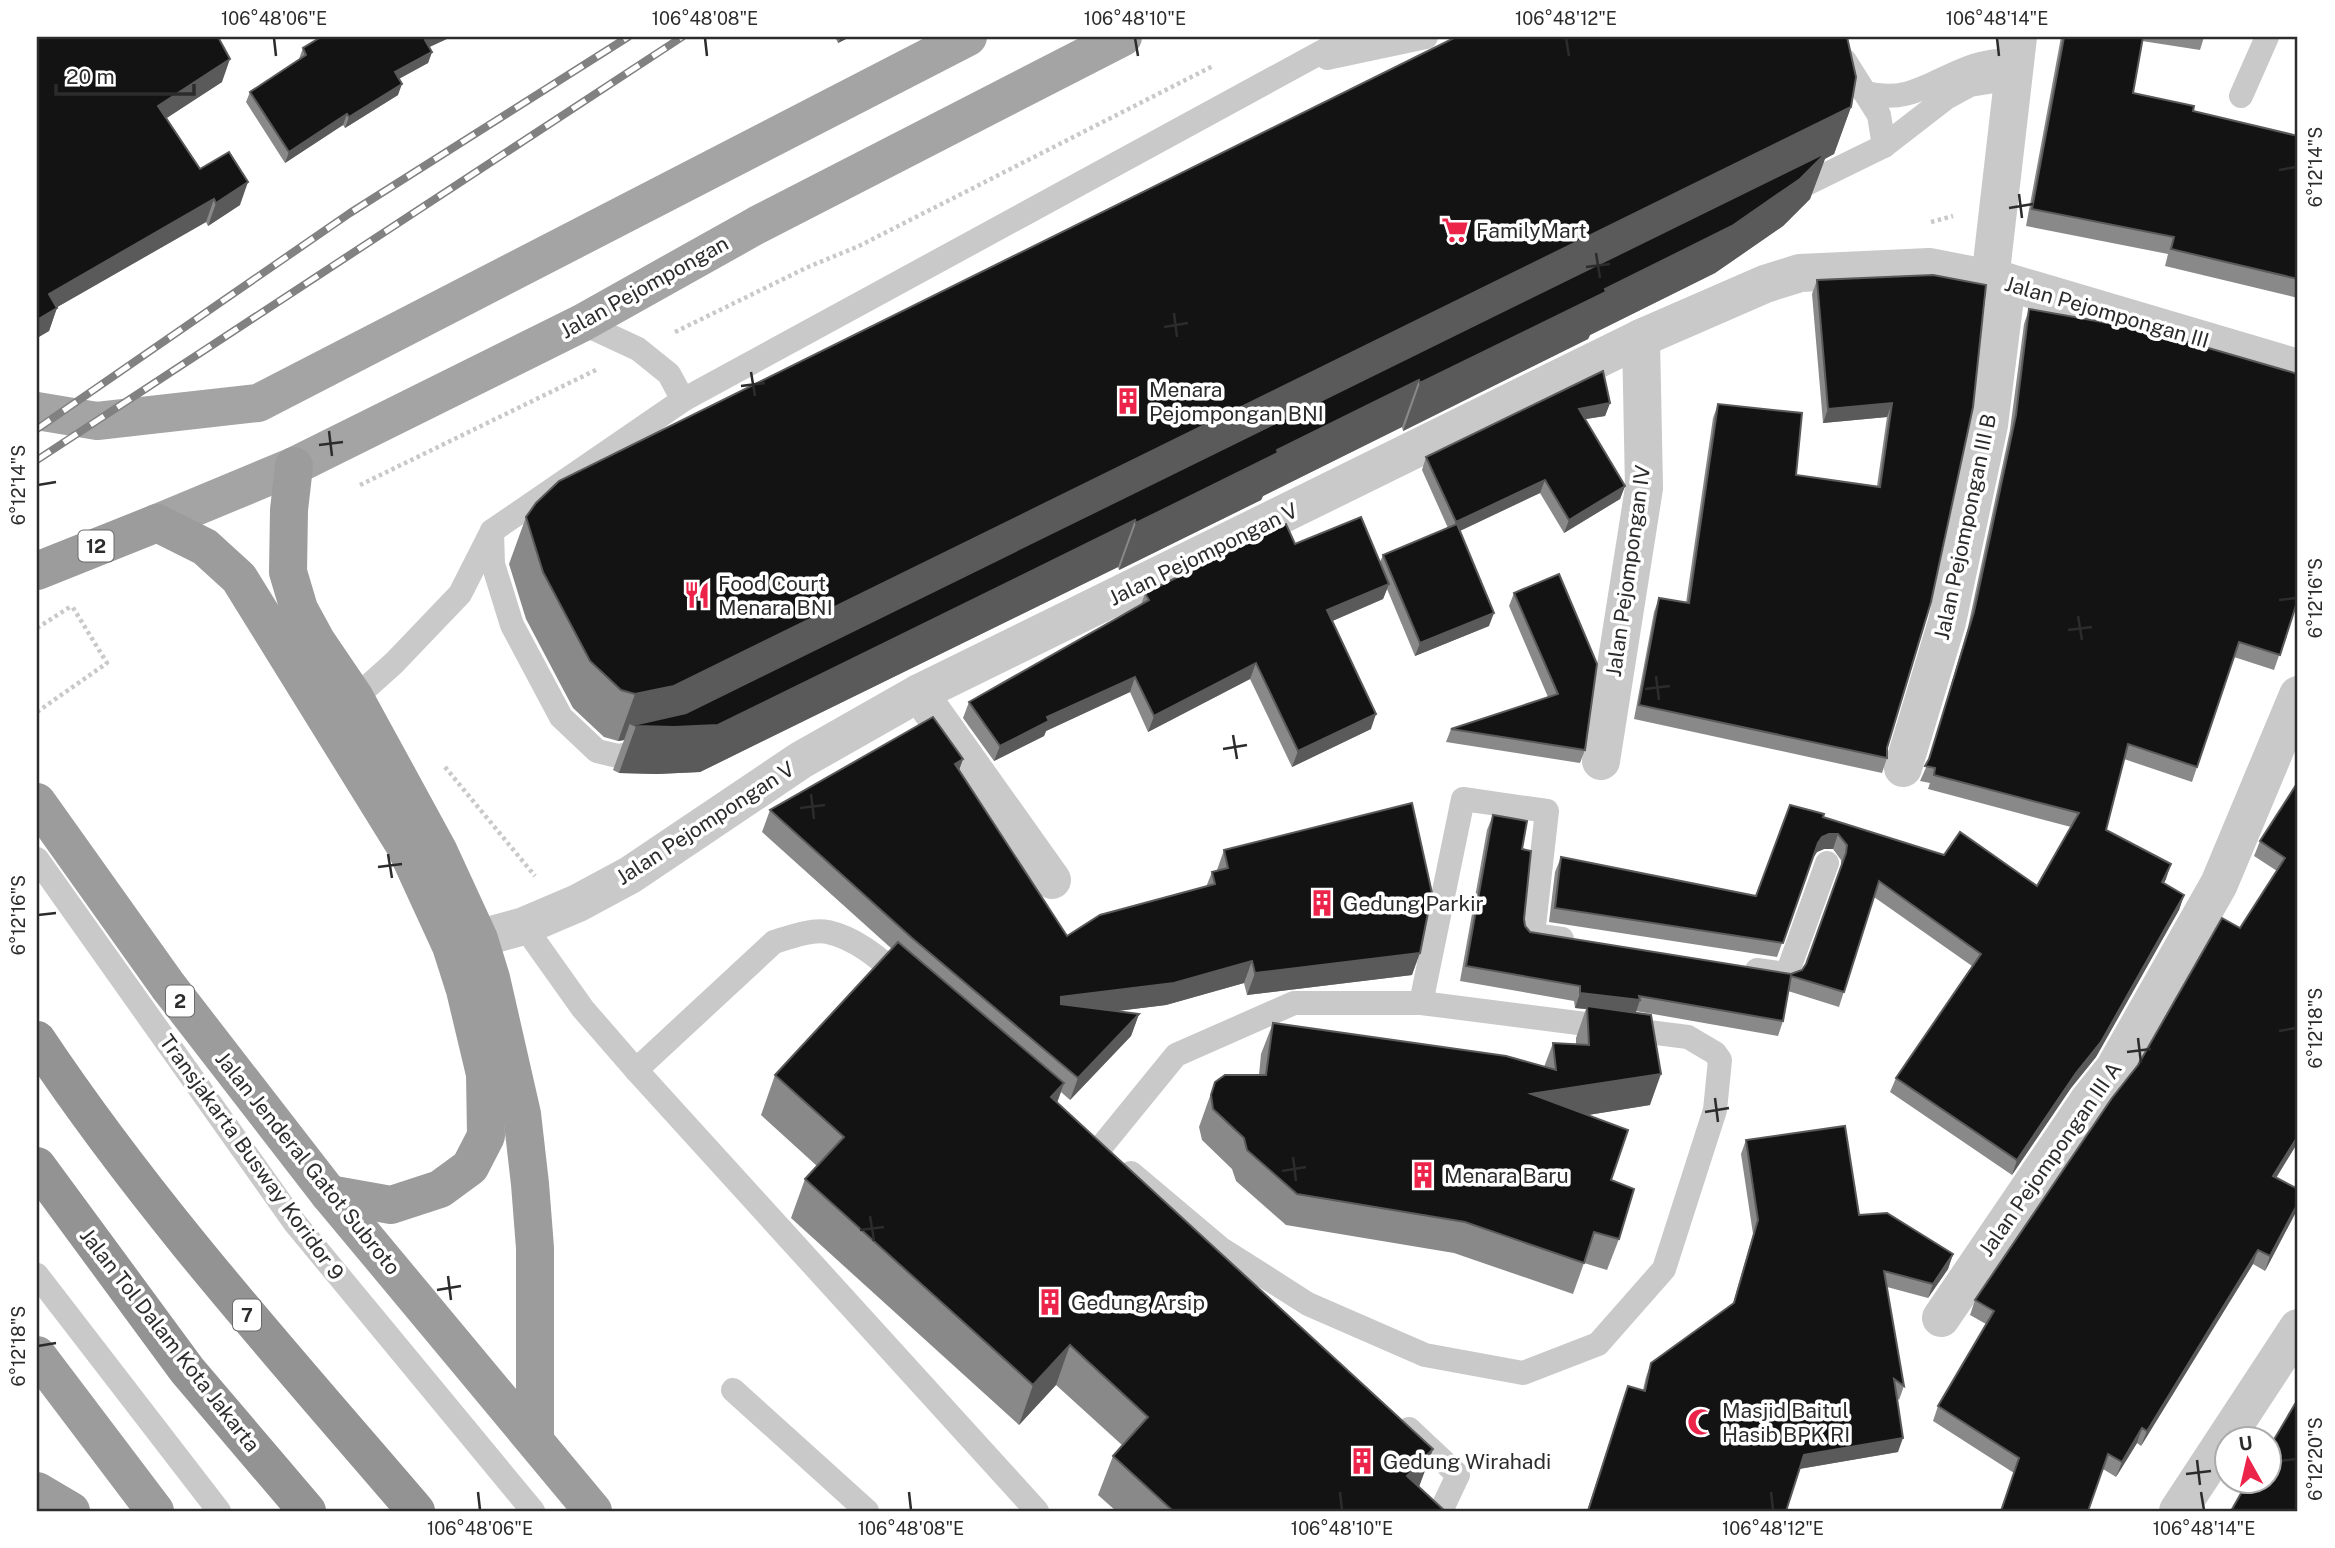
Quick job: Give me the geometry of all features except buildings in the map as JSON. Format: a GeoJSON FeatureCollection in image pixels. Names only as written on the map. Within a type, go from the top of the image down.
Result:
{"type":"FeatureCollection","features":[{"type":"Feature","properties":{"kind":"highway"},"geometry":{"type":"LineString","coordinates":[[294,466],[289,510],[288,572],[299,609],[317,642],[340,706]]}},
{"type":"Feature","properties":{"kind":"highway"},"geometry":{"type":"LineString","coordinates":[[157,523],[205,547],[239,578],[340,706],[438,850],[465,942],[465,990],[485,1074],[486,1136],[470,1167],[440,1189],[391,1205],[329,1194]]}},
{"type":"Feature","properties":{"kind":"highway","name":"12"},"geometry":{"type":"LineString","coordinates":[[37,571],[157,523]]}},
{"type":"Feature","properties":{"kind":"highway","name":"Jalan Jenderal Gatot Subroto"},"geometry":{"type":"LineString","coordinates":[[37,802],[168,986],[329,1194],[593,1511]]}},
{"type":"Feature","properties":{"kind":"highway"},"geometry":{"type":"LineString","coordinates":[[465,942],[491,978],[522,1114],[536,1248],[535,1440]]}},
{"type":"Feature","properties":{"kind":"highway","name":"7"},"geometry":{"type":"LineString","coordinates":[[37,1040],[85,1113],[203,1264],[416,1511]]}},
{"type":"Feature","properties":{"kind":"highway","name":"Jalan Tol Dalam Kota Jakarta"},"geometry":{"type":"LineString","coordinates":[[37,1166],[187,1370],[307,1511]]}},
{"type":"Feature","properties":{"kind":"highway"},"geometry":{"type":"LineString","coordinates":[[37,1355],[155,1511]]}},
{"type":"Feature","properties":{"kind":"highway"},"geometry":{"type":"LineString","coordinates":[[37,1491],[71,1511]]}},
{"type":"Feature","properties":{"kind":"main road"},"geometry":{"type":"LineString","coordinates":[[37,411],[97,421],[258,403],[968,37]]}},
{"type":"Feature","properties":{"kind":"main road","name":"Jalan Pejompongan"},"geometry":{"type":"LineString","coordinates":[[157,523],[294,466],[582,323],[757,225],[1124,37]]}},
{"type":"Feature","properties":{"kind":"street","name":"Jalan Pejompongan III"},"geometry":{"type":"LineString","coordinates":[[2016,58],[1999,281],[2298,368]]}},
{"type":"Feature","properties":{"kind":"street","name":"Jalan Pejompongan V"},"geometry":{"type":"LineString","coordinates":[[465,942],[524,926],[578,903],[630,875],[801,760],[919,694],[1641,338],[1765,284],[1800,273],[1929,267],[1999,281]]}},
{"type":"Feature","properties":{"kind":"street","name":"Jalan Pejompongan III B"},"geometry":{"type":"LineString","coordinates":[[1903,768],[1947,622],[1989,425],[1999,281]]}},
{"type":"Feature","properties":{"kind":"street","name":"Jalan Pejompongan IV"},"geometry":{"type":"LineString","coordinates":[[1601,761],[1644,488],[1641,338]]}},
{"type":"Feature","properties":{"kind":"street"},"geometry":{"type":"LineString","coordinates":[[919,694],[1052,880]]}},
{"type":"Feature","properties":{"kind":"street","name":"Jalan Pejompongan III A"},"geometry":{"type":"LineString","coordinates":[[1941,1318],[2089,1100],[2114,1069],[2219,884],[2298,695]]}},
{"type":"Feature","properties":{"kind":"street"},"geometry":{"type":"LineString","coordinates":[[2178,1511],[2298,1328]]}},
{"type":"Feature","properties":{"kind":"lane"},"geometry":{"type":"LineString","coordinates":[[340,706],[394,663],[460,594],[492,531],[683,400],[1349,37]]}},
{"type":"Feature","properties":{"kind":"lane"},"geometry":{"type":"LineString","coordinates":[[1300,63],[1426,37]]}},
{"type":"Feature","properties":{"kind":"lane"},"geometry":{"type":"LineString","coordinates":[[1820,37],[1845,61],[1879,115],[1884,146]]}},
{"type":"Feature","properties":{"kind":"lane"},"geometry":{"type":"LineString","coordinates":[[2241,96],[2267,37]]}},
{"type":"Feature","properties":{"kind":"lane"},"geometry":{"type":"LineString","coordinates":[[1865,93],[1884,97],[1911,94],[1972,66],[2016,58]]}},
{"type":"Feature","properties":{"kind":"lane"},"geometry":{"type":"LineString","coordinates":[[1773,200],[1884,146],[1946,98],[2016,58]]}},
{"type":"Feature","properties":{"kind":"lane"},"geometry":{"type":"LineString","coordinates":[[582,323],[638,349],[669,374],[683,400]]}},
{"type":"Feature","properties":{"kind":"lane"},"geometry":{"type":"LineString","coordinates":[[492,531],[493,564],[512,625],[561,718],[597,751],[618,756],[662,747],[674,741]]}},
{"type":"Feature","properties":{"kind":"lane"},"geometry":{"type":"LineString","coordinates":[[1421,1003],[1463,799],[1547,811],[1533,935],[1587,943]]}},
{"type":"Feature","properties":{"kind":"lane","name":"Transjakarta Busway Koridor 9"},"geometry":{"type":"LineString","coordinates":[[37,859],[295,1223],[533,1511]]}},
{"type":"Feature","properties":{"kind":"lane"},"geometry":{"type":"LineString","coordinates":[[1734,966],[1787,974],[1827,863]]}},
{"type":"Feature","properties":{"kind":"lane"},"geometry":{"type":"LineString","coordinates":[[524,926],[583,1009],[636,1070],[1037,1511]]}},
{"type":"Feature","properties":{"kind":"lane"},"geometry":{"type":"LineString","coordinates":[[636,1070],[774,942],[799,934],[827,932],[865,947],[928,999]]}},
{"type":"Feature","properties":{"kind":"lane"},"geometry":{"type":"LineString","coordinates":[[1081,1130],[1101,1147],[1231,1255],[1308,1304],[1425,1355],[1523,1373],[1598,1344],[1664,1269],[1715,1110],[1720,1060],[1715,1053],[1688,1037],[1421,1003],[1294,1003],[1176,1055],[1101,1147]]}},
{"type":"Feature","properties":{"kind":"lane"},"geometry":{"type":"LineString","coordinates":[[1101,1147],[1285,1316]]}},
{"type":"Feature","properties":{"kind":"lane"},"geometry":{"type":"LineString","coordinates":[[37,1275],[219,1511]]}},
{"type":"Feature","properties":{"kind":"lane"},"geometry":{"type":"LineString","coordinates":[[733,1390],[867,1511]]}},
{"type":"Feature","properties":{"kind":"lane"},"geometry":{"type":"LineString","coordinates":[[1387,1409],[1458,1475],[1441,1511]]}},
{"type":"Feature","properties":{"kind":"path"},"geometry":{"type":"LineString","coordinates":[[357,487],[808,267],[859,246],[1220,62]]}},
{"type":"Feature","properties":{"kind":"path"},"geometry":{"type":"LineString","coordinates":[[37,712],[107,663],[72,606]]}},
{"type":"Feature","properties":{"kind":"railway"},"geometry":{"type":"LineString","coordinates":[[37,429],[350,213],[628,37]]}},
{"type":"Feature","properties":{"kind":"railway"},"geometry":{"type":"LineString","coordinates":[[37,460],[682,37]]}},
{"type":"Feature","properties":{"kind":"place","name":"FamilyMart"},"geometry":{"type":"Point","coordinates":[1455,230]}},
{"type":"Feature","properties":{"kind":"place","name":"Menara Pejompongan BNI"},"geometry":{"type":"Point","coordinates":[1128,401]}},
{"type":"Feature","properties":{"kind":"place","name":"Food Court Menara BNI"},"geometry":{"type":"Point","coordinates":[697,595]}},
{"type":"Feature","properties":{"kind":"place","name":"Gedung Parkir"},"geometry":{"type":"Point","coordinates":[1322,903]}},
{"type":"Feature","properties":{"kind":"place","name":"Menara Baru"},"geometry":{"type":"Point","coordinates":[1423,1175]}},
{"type":"Feature","properties":{"kind":"place","name":"Gedung Arsip"},"geometry":{"type":"Point","coordinates":[1050,1302]}},
{"type":"Feature","properties":{"kind":"place","name":"Masjid Baitul Hasib BPK RI"},"geometry":{"type":"Point","coordinates":[1701,1422]}},
{"type":"Feature","properties":{"kind":"place","name":"Gedung Wirahadi"},"geometry":{"type":"Point","coordinates":[1362,1461]}}]}
